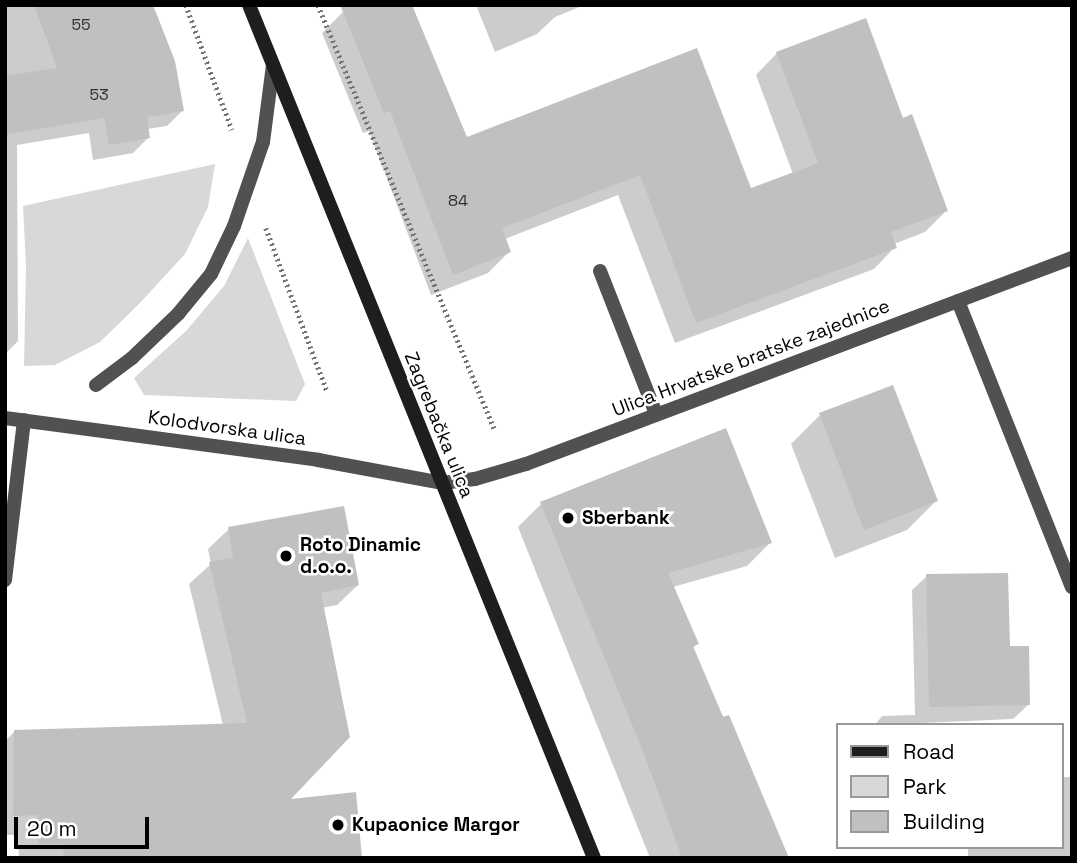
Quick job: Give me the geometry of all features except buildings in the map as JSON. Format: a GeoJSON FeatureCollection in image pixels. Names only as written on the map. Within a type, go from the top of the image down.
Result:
{"type":"FeatureCollection","features":[{"type":"Feature","properties":{"kind":"main road","name":"Zagrebačka ulica"},"geometry":{"type":"LineString","coordinates":[[249,5],[594,858]]}},
{"type":"Feature","properties":{"kind":"street"},"geometry":{"type":"LineString","coordinates":[[96,385],[132,358],[178,314],[211,274],[234,226],[262,142],[273,65]]}},
{"type":"Feature","properties":{"kind":"street","name":"Ulica Hrvatske bratske zajednice"},"geometry":{"type":"LineString","coordinates":[[442,483],[475,480],[510,470],[1072,258]]}},
{"type":"Feature","properties":{"kind":"street"},"geometry":{"type":"LineString","coordinates":[[600,271],[656,414]]}},
{"type":"Feature","properties":{"kind":"street"},"geometry":{"type":"LineString","coordinates":[[958,301],[1072,587]]}},
{"type":"Feature","properties":{"kind":"street","name":"Kolodvorska ulica"},"geometry":{"type":"LineString","coordinates":[[5,418],[318,460],[442,483]]}},
{"type":"Feature","properties":{"kind":"street"},"geometry":{"type":"LineString","coordinates":[[5,580],[24,420]]}},
{"type":"Feature","properties":{"kind":"path"},"geometry":{"type":"LineString","coordinates":[[318,5],[495,431]]}},
{"type":"Feature","properties":{"kind":"green space"},"geometry":{"type":"Polygon","coordinates":[[[215,164],[208,207],[185,254],[139,304],[100,342],[55,365],[24,366],[26,266],[23,206],[215,164]]]}},
{"type":"Feature","properties":{"kind":"green space"},"geometry":{"type":"Polygon","coordinates":[[[248,238],[305,384],[296,401],[144,395],[134,378],[187,330],[224,286],[248,238]]]}},
{"type":"Feature","properties":{"kind":"place","name":"Sberbank"},"geometry":{"type":"Point","coordinates":[568,518]}},
{"type":"Feature","properties":{"kind":"place","name":"Roto Dinamic d.o.o."},"geometry":{"type":"Point","coordinates":[286,556]}},
{"type":"Feature","properties":{"kind":"place","name":"Kupaonice Margor"},"geometry":{"type":"Point","coordinates":[338,825]}}]}
